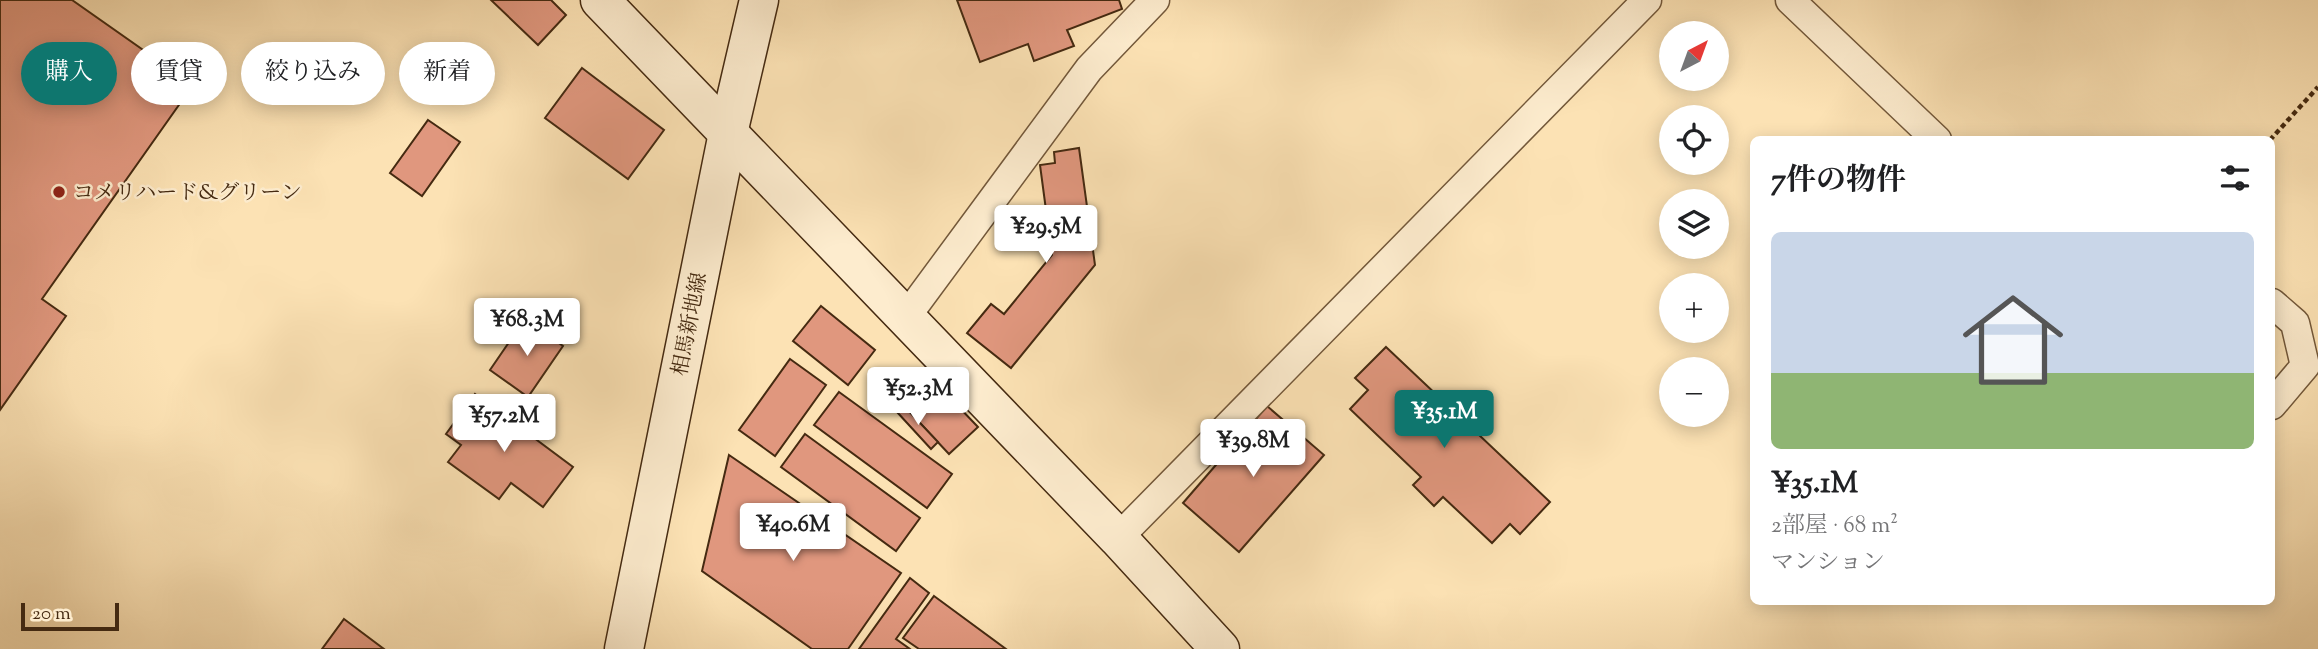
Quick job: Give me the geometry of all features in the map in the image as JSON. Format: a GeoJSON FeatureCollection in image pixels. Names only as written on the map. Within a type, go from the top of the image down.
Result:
{"type":"FeatureCollection","features":[{"type":"Feature","properties":{"kind":"street"},"geometry":{"type":"LineString","coordinates":[[600,0],[1118,538],[1220,649]]}},
{"type":"Feature","properties":{"kind":"street","name":"相馬新地線"},"geometry":{"type":"LineString","coordinates":[[624,649],[728,133],[759,0]]}},
{"type":"Feature","properties":{"kind":"street"},"geometry":{"type":"LineString","coordinates":[[906,317],[1089,69],[1155,0]]}},
{"type":"Feature","properties":{"kind":"street"},"geometry":{"type":"LineString","coordinates":[[1118,538],[1647,0]]}},
{"type":"Feature","properties":{"kind":"street"},"geometry":{"type":"LineString","coordinates":[[1790,0],[1933,136]]}},
{"type":"Feature","properties":{"kind":"street"},"geometry":{"type":"LineString","coordinates":[[2275,306],[2295,323],[2305,366],[2275,401]]}},
{"type":"Feature","properties":{"kind":"path"},"geometry":{"type":"LineString","coordinates":[[2274,136],[2318,87]]}},
{"type":"Feature","properties":{"kind":"building","name":"コメリハード&グリーン"},"geometry":{"type":"Polygon","coordinates":[[[0,0],[72,0],[132,42],[131,105],[179,105],[42,299],[66,316],[0,410],[0,0]]]}},
{"type":"Feature","properties":{"kind":"building"},"geometry":{"type":"Polygon","coordinates":[[[491,0],[551,0],[566,15],[538,45],[491,0]]]}},
{"type":"Feature","properties":{"kind":"building"},"geometry":{"type":"Polygon","coordinates":[[[957,0],[1119,0],[1122,9],[1067,30],[1074,46],[1034,61],[1028,44],[980,62],[957,0]]]}},
{"type":"Feature","properties":{"kind":"building"},"geometry":{"type":"Polygon","coordinates":[[[582,68],[664,130],[628,179],[545,118],[582,68]]]}},
{"type":"Feature","properties":{"kind":"building"},"geometry":{"type":"Polygon","coordinates":[[[428,120],[460,142],[422,196],[390,173],[428,120]]]}},
{"type":"Feature","properties":{"kind":"building"},"geometry":{"type":"Polygon","coordinates":[[[1079,148],[1095,265],[1011,368],[967,333],[991,304],[1004,314],[1052,255],[1040,165],[1055,163],[1054,152],[1079,148]]]}},
{"type":"Feature","properties":{"kind":"building"},"geometry":{"type":"Polygon","coordinates":[[[821,306],[875,350],[848,385],[793,341],[821,306]]]}},
{"type":"Feature","properties":{"kind":"building"},"geometry":{"type":"Polygon","coordinates":[[[525,319],[563,346],[528,397],[490,370],[525,319]]]}},
{"type":"Feature","properties":{"kind":"building"},"geometry":{"type":"Polygon","coordinates":[[[1386,347],[1550,502],[1520,534],[1510,524],[1492,543],[1443,497],[1434,506],[1413,485],[1421,477],[1350,409],[1368,390],[1355,378],[1386,347]]]}},
{"type":"Feature","properties":{"kind":"building"},"geometry":{"type":"Polygon","coordinates":[[[790,359],[826,385],[775,456],[739,430],[790,359]]]}},
{"type":"Feature","properties":{"kind":"building"},"geometry":{"type":"Polygon","coordinates":[[[932,379],[978,427],[949,454],[904,406],[932,379]]]}},
{"type":"Feature","properties":{"kind":"building"},"geometry":{"type":"Polygon","coordinates":[[[839,392],[952,474],[927,508],[814,425],[839,392]]]}},
{"type":"Feature","properties":{"kind":"building"},"geometry":{"type":"Polygon","coordinates":[[[475,394],[573,467],[543,507],[511,483],[499,499],[448,462],[461,445],[446,434],[475,394]]]}},
{"type":"Feature","properties":{"kind":"building"},"geometry":{"type":"Polygon","coordinates":[[[904,406],[938,442],[931,449],[897,412],[904,406]]]}},
{"type":"Feature","properties":{"kind":"building"},"geometry":{"type":"Polygon","coordinates":[[[1267,406],[1324,455],[1239,552],[1183,503],[1267,406]]]}},
{"type":"Feature","properties":{"kind":"building"},"geometry":{"type":"Polygon","coordinates":[[[805,434],[920,518],[896,551],[781,467],[805,434]]]}},
{"type":"Feature","properties":{"kind":"building"},"geometry":{"type":"Polygon","coordinates":[[[729,455],[901,573],[848,649],[812,649],[702,571],[729,455]]]}},
{"type":"Feature","properties":{"kind":"building"},"geometry":{"type":"Polygon","coordinates":[[[910,578],[929,593],[896,639],[910,649],[859,649],[910,578]]]}},
{"type":"Feature","properties":{"kind":"building"},"geometry":{"type":"Polygon","coordinates":[[[934,596],[1006,649],[919,649],[903,638],[934,596]]]}},
{"type":"Feature","properties":{"kind":"building"},"geometry":{"type":"Polygon","coordinates":[[[344,619],[384,649],[322,649],[344,619]]]}},
{"type":"Feature","properties":{"kind":"place","name":"コメリハード&グリーン"},"geometry":{"type":"Point","coordinates":[59,192]}}]}
